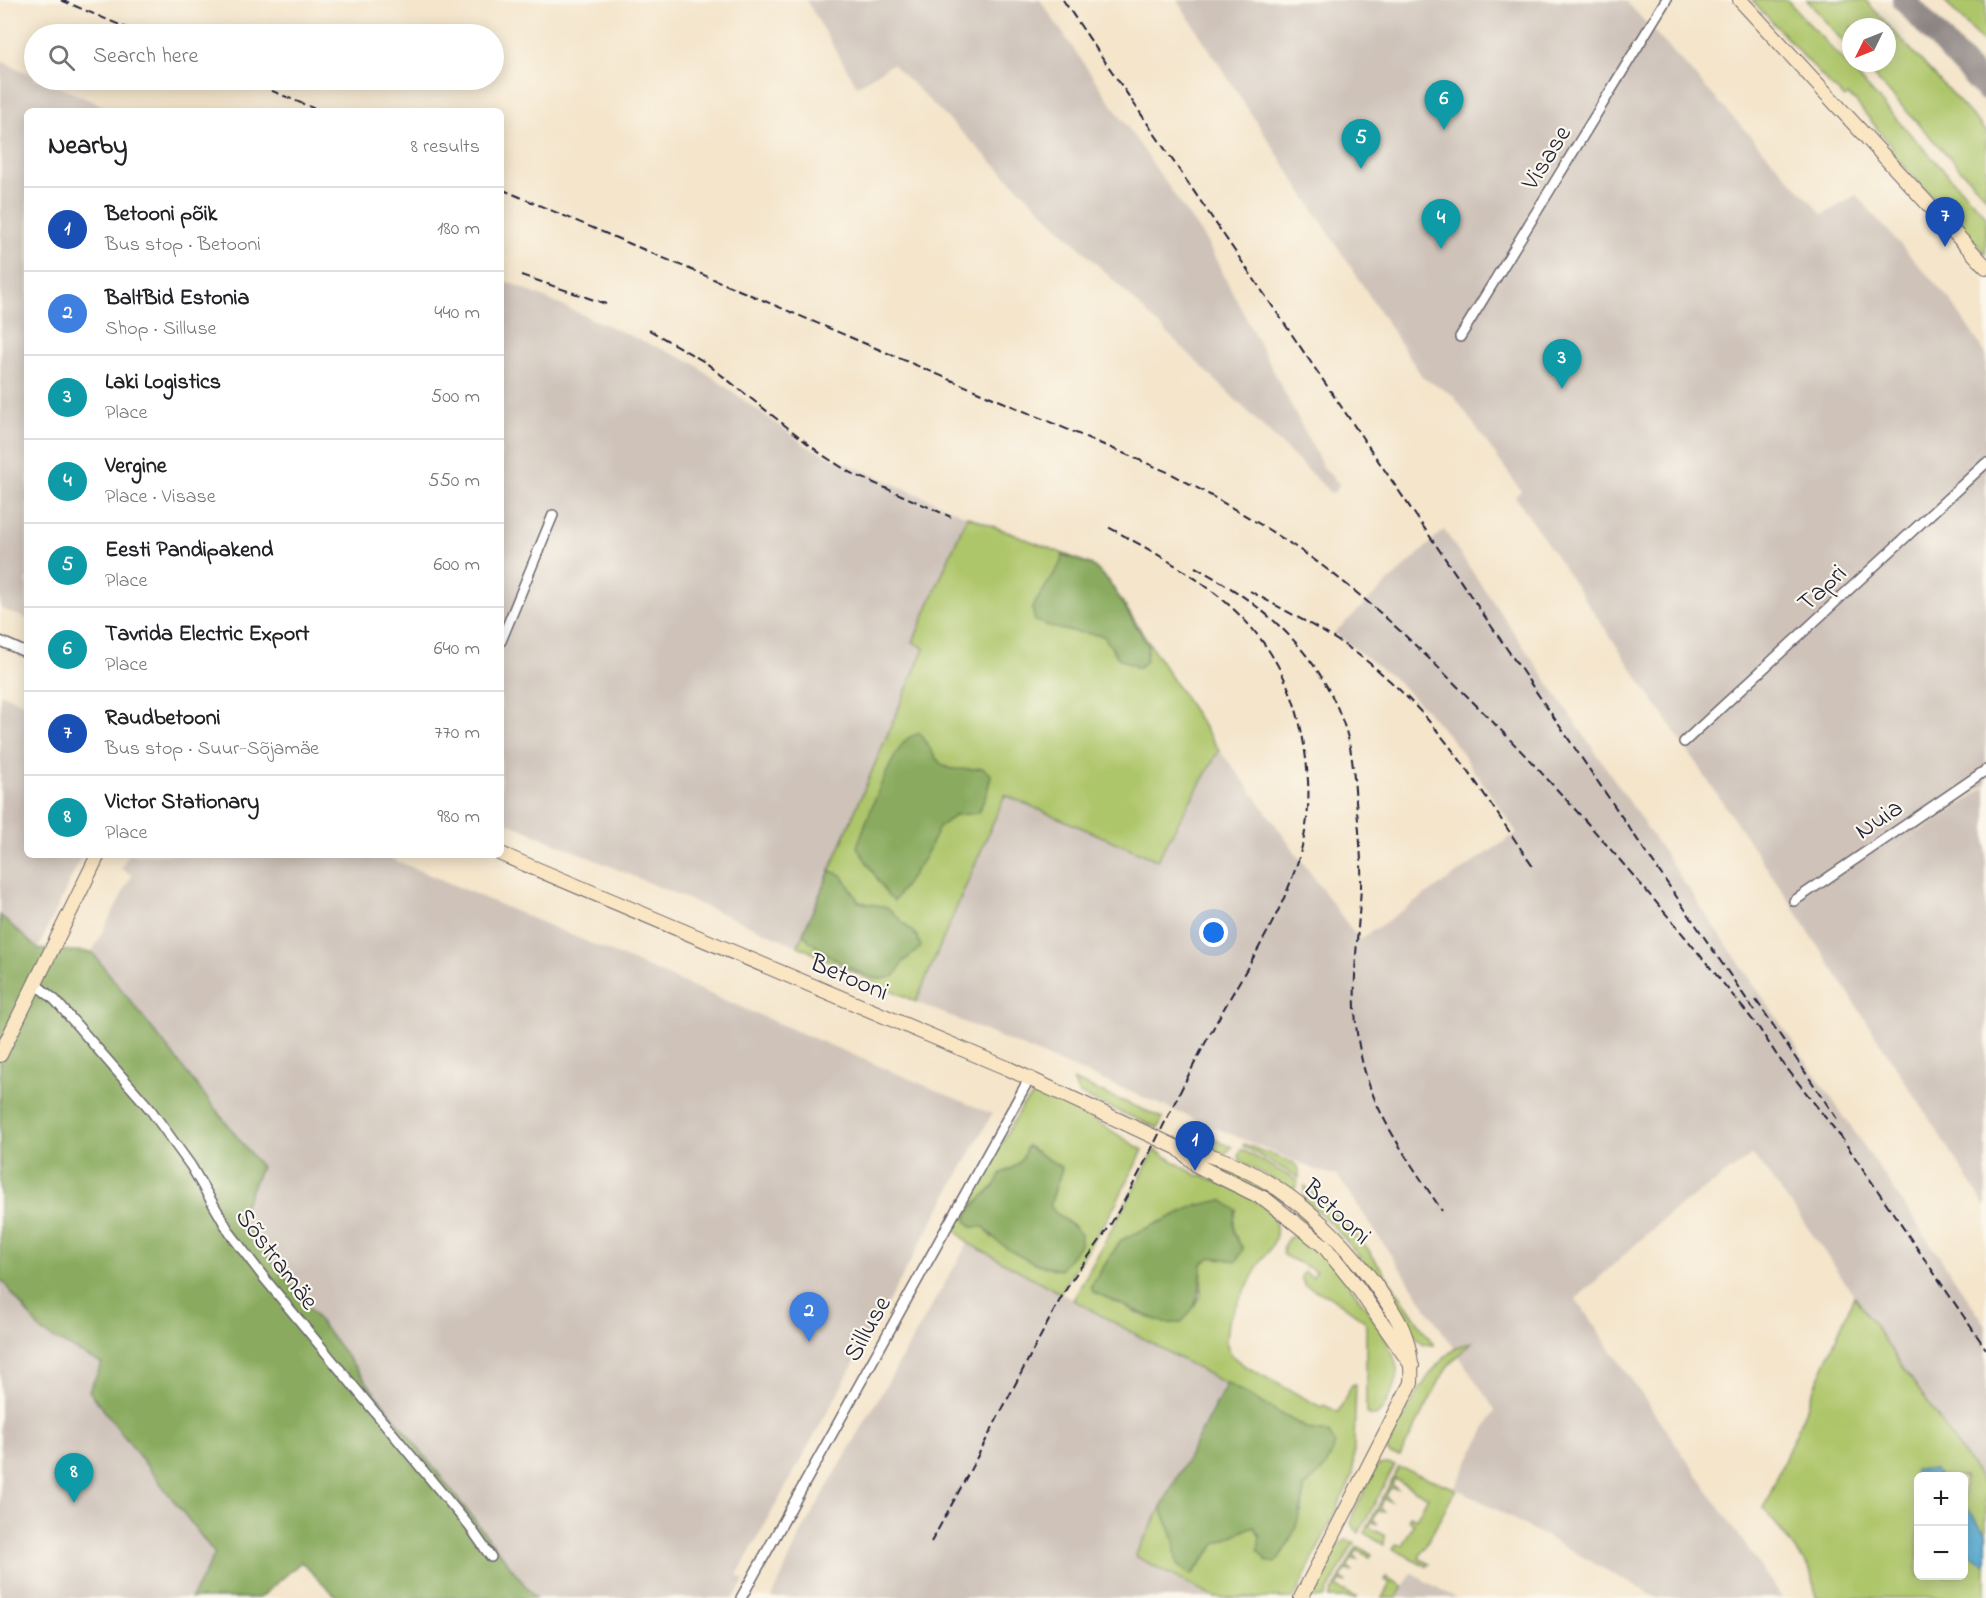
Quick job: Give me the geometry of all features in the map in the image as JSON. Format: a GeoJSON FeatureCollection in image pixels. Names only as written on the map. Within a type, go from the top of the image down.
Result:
{"type":"FeatureCollection","features":[{"type":"Feature","properties":{"kind":"street","name":"Visase"},"geometry":{"type":"LineString","coordinates":[[1460,337],[1666,0]]}},
{"type":"Feature","properties":{"kind":"street"},"geometry":{"type":"LineString","coordinates":[[1740,0],[1986,267]]}},
{"type":"Feature","properties":{"kind":"street","name":"Tapri"},"geometry":{"type":"LineString","coordinates":[[1684,742],[1986,463]]}},
{"type":"Feature","properties":{"kind":"street"},"geometry":{"type":"LineString","coordinates":[[504,634],[554,515]]}},
{"type":"Feature","properties":{"kind":"street"},"geometry":{"type":"LineString","coordinates":[[0,641],[24,652]]}},
{"type":"Feature","properties":{"kind":"street","name":"Nuia"},"geometry":{"type":"LineString","coordinates":[[1794,901],[1986,770]]}},
{"type":"Feature","properties":{"kind":"street","name":"Betooni"},"geometry":{"type":"LineString","coordinates":[[504,855],[1029,1078],[1178,1148],[1208,1153],[1230,1162],[1271,1184],[1318,1219],[1359,1264],[1406,1331],[1412,1366],[1411,1383],[1301,1598]]}},
{"type":"Feature","properties":{"kind":"street"},"geometry":{"type":"LineString","coordinates":[[0,1055],[96,858]]}},
{"type":"Feature","properties":{"kind":"street","name":"Sõstramäe"},"geometry":{"type":"LineString","coordinates":[[34,983],[55,1000],[150,1109],[191,1166],[230,1233],[265,1279],[470,1527],[491,1557]]}},
{"type":"Feature","properties":{"kind":"street","name":"Silluse"},"geometry":{"type":"LineString","coordinates":[[741,1598],[1029,1078]]}},
{"type":"Feature","properties":{"kind":"shaded area"},"geometry":{"type":"Polygon","coordinates":[[[806,0],[1040,0],[1206,241],[1323,467],[1340,485],[1332,494],[892,64],[857,86],[806,0]]]}},
{"type":"Feature","properties":{"kind":"shaded area"},"geometry":{"type":"Polygon","coordinates":[[[1177,0],[1625,0],[1823,215],[1856,195],[1950,300],[1986,354],[1986,784],[1876,861],[1986,787],[1986,1207],[1786,896],[1515,496],[1521,491],[1453,395],[1423,378],[1177,0]]]}},
{"type":"Feature","properties":{"kind":"shaded area"},"geometry":{"type":"Polygon","coordinates":[[[1,61],[24,71],[24,90],[66,90],[108,108],[24,108],[24,618],[0,608],[1,61]]]}},
{"type":"Feature","properties":{"kind":"shaded area"},"geometry":{"type":"Polygon","coordinates":[[[504,280],[693,363],[807,446],[967,516],[913,642],[925,648],[798,946],[504,821],[504,280]]]}},
{"type":"Feature","properties":{"kind":"shaded area"},"geometry":{"type":"Polygon","coordinates":[[[1444,530],[1986,1325],[1986,1487],[1794,1208],[1753,1155],[1670,1213],[1576,1299],[1782,1598],[1657,1598],[1455,1487],[1495,1410],[1338,1176],[1316,1170],[916,1002],[1005,794],[1157,860],[1219,750],[1359,940],[1517,833],[1458,747],[1431,715],[1397,681],[1334,633],[1444,530]]]}},
{"type":"Feature","properties":{"kind":"shaded area"},"geometry":{"type":"Polygon","coordinates":[[[0,693],[24,704],[24,858],[81,858],[38,949],[0,915],[0,693]]]}},
{"type":"Feature","properties":{"kind":"shaded area"},"geometry":{"type":"Polygon","coordinates":[[[126,858],[390,858],[992,1114],[737,1575],[744,1580],[734,1598],[535,1598],[239,1218],[92,952],[132,875],[121,869],[126,858]]]}},
{"type":"Feature","properties":{"kind":"shaded area"},"geometry":{"type":"Polygon","coordinates":[[[968,1243],[1227,1383],[1135,1556],[1215,1598],[772,1598],[801,1533],[968,1243]]]}},
{"type":"Feature","properties":{"kind":"shaded area"},"geometry":{"type":"Polygon","coordinates":[[[0,1278],[42,1332],[103,1364],[89,1391],[215,1554],[191,1598],[0,1598],[0,1278]]]}},
{"type":"Feature","properties":{"kind":"shaded area"},"geometry":{"type":"Polygon","coordinates":[[[1411,1573],[1456,1598],[1398,1598],[1411,1573]]]}},
{"type":"Feature","properties":{"kind":"green space"},"geometry":{"type":"Polygon","coordinates":[[[1752,0],[1787,0],[1842,60],[1842,72],[1853,72],[1986,216],[1986,254],[1890,151],[1893,148],[1855,101],[1848,95],[1845,98],[1829,84],[1752,0]]]}},
{"type":"Feature","properties":{"kind":"green space"},"geometry":{"type":"Polygon","coordinates":[[[1807,0],[1865,0],[1882,18],[1842,18],[1842,41],[1807,0]]]}},
{"type":"Feature","properties":{"kind":"green space"},"geometry":{"type":"Polygon","coordinates":[[[1944,0],[1986,0],[1986,46],[1944,0]]]}},
{"type":"Feature","properties":{"kind":"green space"},"geometry":{"type":"Polygon","coordinates":[[[1896,34],[1986,131],[1986,197],[1870,72],[1896,72],[1896,34]]]}},
{"type":"Feature","properties":{"kind":"green space"},"geometry":{"type":"Polygon","coordinates":[[[967,516],[1092,565],[1108,580],[1219,750],[1157,860],[1005,795],[916,1002],[798,946],[924,648],[913,642],[967,516]]]}},
{"type":"Feature","properties":{"kind":"green space"},"geometry":{"type":"Polygon","coordinates":[[[1063,555],[1092,565],[1108,580],[1148,645],[1146,661],[1138,668],[1118,658],[1104,636],[1058,629],[1035,621],[1032,608],[1059,566],[1063,555]]]}},
{"type":"Feature","properties":{"kind":"green space"},"geometry":{"type":"Polygon","coordinates":[[[920,733],[943,765],[957,769],[983,768],[991,775],[987,793],[978,813],[956,815],[939,827],[925,857],[894,901],[888,896],[857,847],[879,790],[900,748],[911,736],[920,733]]]}},
{"type":"Feature","properties":{"kind":"green space"},"geometry":{"type":"Polygon","coordinates":[[[830,871],[842,875],[859,902],[887,907],[917,936],[921,947],[903,962],[895,976],[881,979],[863,974],[827,954],[803,933],[830,871]]]}},
{"type":"Feature","properties":{"kind":"green space"},"geometry":{"type":"Polygon","coordinates":[[[0,915],[38,949],[92,952],[261,1167],[239,1218],[535,1598],[338,1598],[301,1562],[260,1598],[191,1598],[215,1554],[89,1391],[102,1364],[42,1332],[0,1278],[0,915]]]}},
{"type":"Feature","properties":{"kind":"green space"},"geometry":{"type":"Polygon","coordinates":[[[1073,1080],[1163,1118],[1158,1128],[1078,1093],[1073,1080]]]}},
{"type":"Feature","properties":{"kind":"green space"},"geometry":{"type":"Polygon","coordinates":[[[1033,1096],[1059,1102],[1089,1117],[1143,1150],[1112,1211],[1060,1293],[968,1243],[954,1228],[1023,1105],[1033,1096]],[[1027,1146],[1018,1163],[1001,1173],[997,1185],[973,1205],[992,1238],[1074,1226],[1054,1212],[1050,1205],[1062,1168],[1027,1146]]]}},
{"type":"Feature","properties":{"kind":"green space"},"geometry":{"type":"Polygon","coordinates":[[[1190,1129],[1232,1147],[1224,1155],[1190,1141],[1190,1129]]]}},
{"type":"Feature","properties":{"kind":"green space"},"geometry":{"type":"Polygon","coordinates":[[[1244,1144],[1293,1163],[1299,1169],[1299,1178],[1243,1146],[1244,1144]]]}},
{"type":"Feature","properties":{"kind":"green space"},"geometry":{"type":"Polygon","coordinates":[[[1027,1146],[1062,1168],[1050,1205],[1081,1235],[1080,1245],[1060,1270],[1018,1255],[1000,1243],[984,1227],[971,1227],[966,1220],[973,1207],[998,1180],[1001,1173],[1018,1163],[1027,1146]]]}},
{"type":"Feature","properties":{"kind":"green space"},"geometry":{"type":"Polygon","coordinates":[[[1241,1149],[1298,1181],[1295,1188],[1290,1189],[1240,1161],[1241,1149]]]}},
{"type":"Feature","properties":{"kind":"green space"},"geometry":{"type":"Polygon","coordinates":[[[1155,1150],[1198,1176],[1202,1175],[1248,1196],[1262,1205],[1272,1216],[1276,1228],[1274,1242],[1262,1259],[1228,1321],[1226,1342],[1231,1355],[1245,1366],[1321,1407],[1324,1405],[1338,1412],[1352,1385],[1356,1384],[1353,1475],[1294,1598],[1215,1598],[1135,1556],[1161,1508],[1174,1539],[1177,1565],[1192,1575],[1217,1543],[1253,1526],[1260,1536],[1302,1512],[1304,1488],[1325,1467],[1335,1444],[1328,1432],[1308,1429],[1073,1300],[1155,1150]],[[1207,1204],[1195,1206],[1121,1240],[1091,1286],[1145,1316],[1181,1323],[1201,1296],[1202,1264],[1211,1257],[1237,1261],[1243,1248],[1234,1230],[1236,1210],[1207,1204]]]}},
{"type":"Feature","properties":{"kind":"green space"},"geometry":{"type":"Polygon","coordinates":[[[1204,1159],[1259,1184],[1286,1202],[1282,1203],[1202,1162],[1204,1159]]]}},
{"type":"Feature","properties":{"kind":"green space"},"geometry":{"type":"Polygon","coordinates":[[[1305,1186],[1363,1242],[1434,1345],[1424,1344],[1418,1339],[1352,1247],[1304,1199],[1305,1186]]]}},
{"type":"Feature","properties":{"kind":"green space"},"geometry":{"type":"Polygon","coordinates":[[[1222,1200],[1236,1210],[1234,1230],[1243,1248],[1237,1261],[1211,1257],[1202,1264],[1200,1289],[1196,1302],[1181,1323],[1164,1323],[1093,1292],[1091,1286],[1121,1240],[1195,1206],[1222,1200]]]}},
{"type":"Feature","properties":{"kind":"green space"},"geometry":{"type":"Polygon","coordinates":[[[1298,1210],[1347,1255],[1396,1324],[1396,1331],[1321,1237],[1297,1214],[1298,1210]]]}},
{"type":"Feature","properties":{"kind":"green space"},"geometry":{"type":"Polygon","coordinates":[[[1299,1234],[1326,1257],[1342,1275],[1373,1317],[1394,1356],[1397,1375],[1387,1402],[1376,1416],[1369,1415],[1366,1411],[1366,1322],[1334,1299],[1304,1285],[1301,1277],[1304,1272],[1313,1277],[1316,1271],[1283,1255],[1286,1241],[1291,1236],[1299,1234]]]}},
{"type":"Feature","properties":{"kind":"green space"},"geometry":{"type":"Polygon","coordinates":[[[1854,1296],[1986,1487],[1986,1598],[1816,1598],[1812,1573],[1764,1508],[1854,1296]]]}},
{"type":"Feature","properties":{"kind":"green space"},"geometry":{"type":"Polygon","coordinates":[[[1471,1342],[1447,1367],[1400,1456],[1391,1455],[1387,1451],[1388,1447],[1422,1386],[1445,1357],[1457,1347],[1471,1342]]]}},
{"type":"Feature","properties":{"kind":"green space"},"geometry":{"type":"Polygon","coordinates":[[[1227,1383],[1308,1429],[1328,1432],[1335,1444],[1326,1467],[1304,1488],[1296,1528],[1275,1563],[1267,1561],[1258,1551],[1260,1536],[1253,1526],[1217,1543],[1191,1575],[1177,1565],[1174,1539],[1161,1508],[1227,1383]]]}},
{"type":"Feature","properties":{"kind":"green space"},"geometry":{"type":"Polygon","coordinates":[[[1378,1465],[1395,1465],[1359,1533],[1351,1524],[1353,1513],[1378,1465]]]}},
{"type":"Feature","properties":{"kind":"green space"},"geometry":{"type":"Polygon","coordinates":[[[1399,1467],[1456,1489],[1419,1558],[1429,1564],[1426,1566],[1393,1549],[1396,1544],[1402,1545],[1414,1523],[1408,1520],[1410,1516],[1416,1519],[1428,1497],[1395,1479],[1392,1485],[1397,1489],[1390,1488],[1386,1496],[1390,1501],[1384,1499],[1380,1507],[1384,1512],[1378,1511],[1373,1519],[1378,1524],[1372,1522],[1369,1527],[1385,1536],[1384,1545],[1364,1533],[1399,1467]]]}},
{"type":"Feature","properties":{"kind":"green space"},"geometry":{"type":"Polygon","coordinates":[[[1346,1540],[1354,1542],[1324,1598],[1308,1598],[1334,1548],[1346,1540]]]}},
{"type":"Feature","properties":{"kind":"green space"},"geometry":{"type":"Polygon","coordinates":[[[1357,1546],[1372,1554],[1370,1557],[1357,1550],[1354,1556],[1358,1560],[1352,1559],[1347,1567],[1353,1572],[1346,1570],[1341,1578],[1346,1583],[1340,1581],[1337,1587],[1357,1598],[1329,1598],[1357,1546]]]}},
{"type":"Feature","properties":{"kind":"green space"},"geometry":{"type":"Polygon","coordinates":[[[1386,1577],[1403,1586],[1397,1598],[1382,1598],[1390,1583],[1385,1580],[1386,1577]]]}},
{"type":"Feature","properties":{"kind":"water"},"geometry":{"type":"Polygon","coordinates":[[[1915,1469],[1936,1472],[1914,1472],[1915,1469]]]}},
{"type":"Feature","properties":{"kind":"water"},"geometry":{"type":"Polygon","coordinates":[[[1968,1509],[1986,1533],[1986,1565],[1968,1552],[1968,1509]]]}},
{"type":"Feature","properties":{"kind":"taxiway"},"geometry":{"type":"LineString","coordinates":[[1904,0],[1986,89]]}},
{"type":"Feature","properties":{"kind":"railway"},"geometry":{"type":"LineString","coordinates":[[61,0],[117,24]]}},
{"type":"Feature","properties":{"kind":"railway"},"geometry":{"type":"LineString","coordinates":[[1063,0],[1756,1013]]}},
{"type":"Feature","properties":{"kind":"railway"},"geometry":{"type":"LineString","coordinates":[[270,90],[313,108]]}},
{"type":"Feature","properties":{"kind":"railway"},"geometry":{"type":"LineString","coordinates":[[504,190],[1170,473],[1248,517],[1324,567],[1407,638],[1485,714],[1557,790],[1626,867],[1726,987],[1843,1140]]}},
{"type":"Feature","properties":{"kind":"railway"},"geometry":{"type":"LineString","coordinates":[[521,275],[606,304]]}},
{"type":"Feature","properties":{"kind":"railway"},"geometry":{"type":"LineString","coordinates":[[649,330],[705,362],[821,454],[849,472],[951,517]]}},
{"type":"Feature","properties":{"kind":"railway"},"geometry":{"type":"LineString","coordinates":[[931,1542],[1061,1298],[1109,1227],[1128,1194],[1202,1049],[1279,909],[1302,847],[1307,815],[1308,781],[1302,732],[1289,690],[1271,655],[1248,624],[1220,597],[1187,573],[1108,527]]}},
{"type":"Feature","properties":{"kind":"railway"},"geometry":{"type":"LineString","coordinates":[[1195,567],[1246,599],[1290,636],[1325,682],[1338,709],[1351,753],[1360,844],[1361,887],[1355,990],[1360,1051],[1365,1073],[1382,1115],[1404,1154],[1442,1211]]}},
{"type":"Feature","properties":{"kind":"railway"},"geometry":{"type":"LineString","coordinates":[[1250,591],[1351,649],[1404,694],[1445,740],[1533,867]]}},
{"type":"Feature","properties":{"kind":"railway"},"geometry":{"type":"LineString","coordinates":[[1756,1000],[1837,1119]]}},
{"type":"Feature","properties":{"kind":"railway"},"geometry":{"type":"LineString","coordinates":[[1839,1134],[1986,1349]]}},
{"type":"Feature","properties":{"kind":"place","name":"Tavrida Electric Export"},"geometry":{"type":"Point","coordinates":[1444,130]}},
{"type":"Feature","properties":{"kind":"place","name":"Eesti Pandipakend"},"geometry":{"type":"Point","coordinates":[1361,169]}},
{"type":"Feature","properties":{"kind":"place","name":"Raudbetooni"},"geometry":{"type":"Point","coordinates":[1945,247]}},
{"type":"Feature","properties":{"kind":"place","name":"Vergine"},"geometry":{"type":"Point","coordinates":[1441,249]}},
{"type":"Feature","properties":{"kind":"place","name":"Laki Logistics"},"geometry":{"type":"Point","coordinates":[1562,389]}},
{"type":"Feature","properties":{"kind":"place","name":"Betooni põik"},"geometry":{"type":"Point","coordinates":[1195,1171]}},
{"type":"Feature","properties":{"kind":"place","name":"BaltBid Estonia"},"geometry":{"type":"Point","coordinates":[809,1342]}},
{"type":"Feature","properties":{"kind":"place","name":"Victor Stationary"},"geometry":{"type":"Point","coordinates":[74,1503]}}]}
